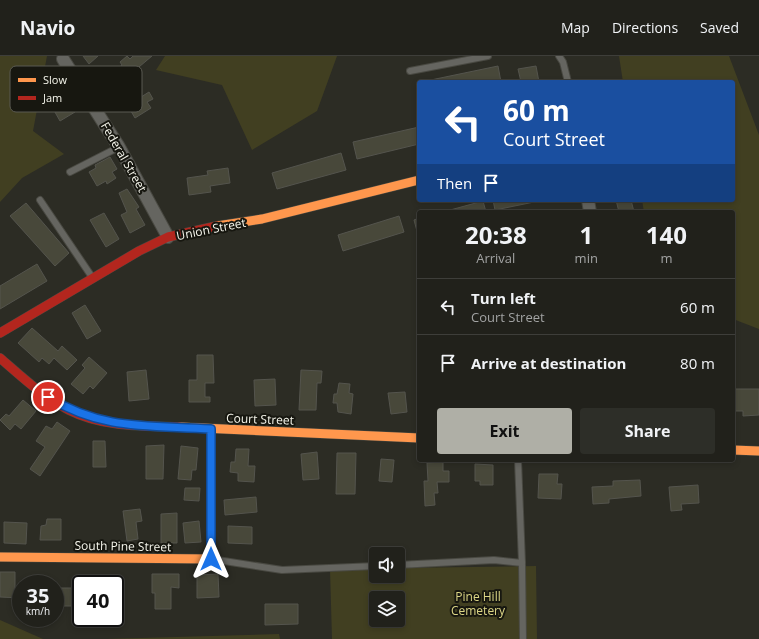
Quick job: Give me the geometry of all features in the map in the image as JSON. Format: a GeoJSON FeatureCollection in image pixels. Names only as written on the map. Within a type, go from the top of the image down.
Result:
{"type":"FeatureCollection","features":[{"type":"Feature","properties":{"kind":"street","name":"Federal Street"},"geometry":{"type":"LineString","coordinates":[[63,59],[68,66]]}},
{"type":"Feature","properties":{"kind":"street","name":"Federal Street"},"geometry":{"type":"LineString","coordinates":[[97,112],[119,146],[168,237]]}},
{"type":"Feature","properties":{"kind":"street","name":"Union Street"},"geometry":{"type":"LineString","coordinates":[[0,333],[93,278],[168,237],[197,229],[262,219],[417,180]]}},
{"type":"Feature","properties":{"kind":"street","name":"Court Street"},"geometry":{"type":"LineString","coordinates":[[0,358],[48,397],[80,414],[105,422],[128,425],[417,438]]}},
{"type":"Feature","properties":{"kind":"street"},"geometry":{"type":"LineString","coordinates":[[211,429],[211,559]]}},
{"type":"Feature","properties":{"kind":"street"},"geometry":{"type":"LineString","coordinates":[[735,450],[759,451]]}},
{"type":"Feature","properties":{"kind":"street","name":"South Pine Street"},"geometry":{"type":"LineString","coordinates":[[0,557],[211,559]]}},
{"type":"Feature","properties":{"kind":"lane"},"geometry":{"type":"LineString","coordinates":[[410,71],[488,56]]}},
{"type":"Feature","properties":{"kind":"lane"},"geometry":{"type":"LineString","coordinates":[[559,56],[563,62],[568,80]]}},
{"type":"Feature","properties":{"kind":"lane"},"geometry":{"type":"LineString","coordinates":[[70,172],[119,146]]}},
{"type":"Feature","properties":{"kind":"lane"},"geometry":{"type":"LineString","coordinates":[[40,200],[93,278]]}},
{"type":"Feature","properties":{"kind":"lane"},"geometry":{"type":"LineString","coordinates":[[518,462],[523,639]]}},
{"type":"Feature","properties":{"kind":"lane"},"geometry":{"type":"LineString","coordinates":[[211,559],[282,570],[369,566]]}},
{"type":"Feature","properties":{"kind":"lane"},"geometry":{"type":"LineString","coordinates":[[405,565],[494,560],[522,563]]}},
{"type":"Feature","properties":{"kind":"green space"},"geometry":{"type":"Polygon","coordinates":[[[0,56],[47,56],[45,66],[10,66],[10,112],[37,112],[33,131],[64,154],[22,178],[0,202],[0,56]]]}},
{"type":"Feature","properties":{"kind":"green space"},"geometry":{"type":"Polygon","coordinates":[[[165,56],[337,56],[317,111],[252,150],[222,85],[156,70],[165,56]]]}},
{"type":"Feature","properties":{"kind":"green space"},"geometry":{"type":"Polygon","coordinates":[[[619,56],[729,56],[759,135],[759,329],[735,320],[735,210],[644,210],[642,202],[735,202],[735,80],[623,80],[619,56]]]}},
{"type":"Feature","properties":{"kind":"green space","name":"Pine Hill Cemetery"},"geometry":{"type":"Polygon","coordinates":[[[536,566],[537,639],[332,639],[330,569],[369,569],[369,583],[405,583],[405,568],[536,566]]]}},
{"type":"Feature","properties":{"kind":"green space"},"geometry":{"type":"Polygon","coordinates":[[[0,620],[12,625],[12,627],[16,627],[43,639],[0,639],[0,620]]]}},
{"type":"Feature","properties":{"kind":"green space"},"geometry":{"type":"Polygon","coordinates":[[[279,634],[280,639],[105,639],[279,634]]]}},
{"type":"Feature","properties":{"kind":"building"},"geometry":{"type":"Polygon","coordinates":[[[83,56],[98,56],[89,64],[83,56]]]}},
{"type":"Feature","properties":{"kind":"building"},"geometry":{"type":"Polygon","coordinates":[[[127,56],[130,59],[133,56],[152,56],[140,66],[121,66],[122,65],[120,62],[127,56]]]}},
{"type":"Feature","properties":{"kind":"building"},"geometry":{"type":"Polygon","coordinates":[[[498,66],[501,80],[431,80],[498,66]]]}},
{"type":"Feature","properties":{"kind":"building"},"geometry":{"type":"Polygon","coordinates":[[[536,66],[539,80],[521,80],[518,69],[536,66]]]}},
{"type":"Feature","properties":{"kind":"building"},"geometry":{"type":"Polygon","coordinates":[[[149,92],[153,99],[147,102],[151,108],[135,118],[132,112],[142,112],[142,96],[149,92]]]}},
{"type":"Feature","properties":{"kind":"building"},"geometry":{"type":"Polygon","coordinates":[[[55,112],[75,112],[60,121],[55,112]]]}},
{"type":"Feature","properties":{"kind":"building"},"geometry":{"type":"Polygon","coordinates":[[[417,127],[417,144],[357,159],[353,142],[417,127]]]}},
{"type":"Feature","properties":{"kind":"building"},"geometry":{"type":"Polygon","coordinates":[[[341,153],[346,170],[277,189],[272,173],[341,153]]]}},
{"type":"Feature","properties":{"kind":"building"},"geometry":{"type":"Polygon","coordinates":[[[110,157],[117,169],[112,172],[116,178],[107,184],[106,181],[97,186],[89,172],[96,168],[95,165],[110,157]]]}},
{"type":"Feature","properties":{"kind":"building"},"geometry":{"type":"Polygon","coordinates":[[[228,168],[230,183],[210,186],[211,192],[189,195],[187,178],[208,175],[207,171],[228,168]]]}},
{"type":"Feature","properties":{"kind":"building"},"geometry":{"type":"Polygon","coordinates":[[[127,189],[139,207],[136,209],[145,225],[130,233],[121,215],[127,212],[119,193],[127,189]]]}},
{"type":"Feature","properties":{"kind":"building"},"geometry":{"type":"Polygon","coordinates":[[[483,202],[485,210],[450,210],[483,202]]]}},
{"type":"Feature","properties":{"kind":"building"},"geometry":{"type":"Polygon","coordinates":[[[493,202],[534,202],[495,210],[493,202]]]}},
{"type":"Feature","properties":{"kind":"building"},"geometry":{"type":"Polygon","coordinates":[[[616,202],[632,202],[634,210],[618,210],[616,202]]]}},
{"type":"Feature","properties":{"kind":"building"},"geometry":{"type":"Polygon","coordinates":[[[26,203],[69,253],[55,266],[10,216],[26,203]]]}},
{"type":"Feature","properties":{"kind":"building"},"geometry":{"type":"Polygon","coordinates":[[[104,213],[119,239],[106,247],[90,220],[104,213]]]}},
{"type":"Feature","properties":{"kind":"building"},"geometry":{"type":"Polygon","coordinates":[[[399,216],[404,232],[343,251],[338,235],[399,216]]]}},
{"type":"Feature","properties":{"kind":"building"},"geometry":{"type":"Polygon","coordinates":[[[417,219],[417,231],[414,220],[417,219]]]}},
{"type":"Feature","properties":{"kind":"building"},"geometry":{"type":"Polygon","coordinates":[[[37,264],[47,281],[0,309],[0,286],[37,264]]]}},
{"type":"Feature","properties":{"kind":"building"},"geometry":{"type":"Polygon","coordinates":[[[85,305],[101,331],[87,339],[72,313],[85,305]]]}},
{"type":"Feature","properties":{"kind":"building"},"geometry":{"type":"Polygon","coordinates":[[[32,328],[58,351],[62,346],[77,360],[67,370],[54,358],[49,364],[42,358],[39,362],[18,343],[32,328]]]}},
{"type":"Feature","properties":{"kind":"building"},"geometry":{"type":"Polygon","coordinates":[[[197,355],[213,355],[214,383],[205,383],[205,397],[210,397],[210,402],[189,402],[189,380],[197,380],[197,355]]]}},
{"type":"Feature","properties":{"kind":"building"},"geometry":{"type":"Polygon","coordinates":[[[89,357],[107,373],[93,389],[90,386],[83,394],[71,384],[85,368],[82,365],[89,357]]]}},
{"type":"Feature","properties":{"kind":"building"},"geometry":{"type":"Polygon","coordinates":[[[146,370],[149,399],[129,401],[127,372],[146,370]]]}},
{"type":"Feature","properties":{"kind":"building"},"geometry":{"type":"Polygon","coordinates":[[[301,370],[322,371],[321,383],[317,383],[316,410],[299,410],[301,370]]]}},
{"type":"Feature","properties":{"kind":"building"},"geometry":{"type":"Polygon","coordinates":[[[275,379],[276,405],[255,406],[254,380],[275,379]]]}},
{"type":"Feature","properties":{"kind":"building"},"geometry":{"type":"Polygon","coordinates":[[[339,383],[350,384],[349,393],[353,394],[351,414],[338,412],[337,403],[333,403],[334,394],[337,394],[339,383]]]}},
{"type":"Feature","properties":{"kind":"building"},"geometry":{"type":"Polygon","coordinates":[[[735,389],[759,389],[759,415],[743,416],[743,411],[735,411],[735,389]]]}},
{"type":"Feature","properties":{"kind":"building"},"geometry":{"type":"Polygon","coordinates":[[[405,392],[407,412],[391,414],[388,393],[405,392]]]}},
{"type":"Feature","properties":{"kind":"building"},"geometry":{"type":"Polygon","coordinates":[[[23,400],[36,411],[21,429],[15,424],[10,430],[0,420],[6,414],[9,416],[23,400]]]}},
{"type":"Feature","properties":{"kind":"building"},"geometry":{"type":"Polygon","coordinates":[[[57,422],[70,431],[40,476],[30,469],[45,447],[36,441],[46,426],[52,429],[57,422]]]}},
{"type":"Feature","properties":{"kind":"building"},"geometry":{"type":"Polygon","coordinates":[[[93,441],[105,441],[106,467],[93,467],[93,441]]]}},
{"type":"Feature","properties":{"kind":"building"},"geometry":{"type":"Polygon","coordinates":[[[164,445],[163,479],[146,479],[146,446],[164,445]]]}},
{"type":"Feature","properties":{"kind":"building"},"geometry":{"type":"Polygon","coordinates":[[[181,446],[198,448],[196,470],[192,470],[191,480],[178,479],[181,446]]]}},
{"type":"Feature","properties":{"kind":"building"},"geometry":{"type":"Polygon","coordinates":[[[236,449],[249,449],[248,466],[255,466],[254,482],[238,481],[238,473],[230,472],[231,462],[235,462],[236,449]]]}},
{"type":"Feature","properties":{"kind":"building"},"geometry":{"type":"Polygon","coordinates":[[[317,452],[319,479],[303,480],[301,454],[317,452]]]}},
{"type":"Feature","properties":{"kind":"building"},"geometry":{"type":"Polygon","coordinates":[[[337,453],[356,453],[355,494],[336,494],[337,453]]]}},
{"type":"Feature","properties":{"kind":"building"},"geometry":{"type":"Polygon","coordinates":[[[381,459],[394,460],[392,482],[379,481],[381,459]]]}},
{"type":"Feature","properties":{"kind":"building"},"geometry":{"type":"Polygon","coordinates":[[[443,462],[443,471],[449,471],[449,482],[437,482],[438,493],[434,493],[435,505],[425,506],[424,481],[428,481],[427,463],[443,462]]]}},
{"type":"Feature","properties":{"kind":"building"},"geometry":{"type":"Polygon","coordinates":[[[475,464],[493,465],[493,485],[480,485],[480,481],[475,481],[475,464]]]}},
{"type":"Feature","properties":{"kind":"building"},"geometry":{"type":"Polygon","coordinates":[[[539,474],[558,474],[557,484],[562,484],[561,499],[538,498],[539,474]]]}},
{"type":"Feature","properties":{"kind":"building"},"geometry":{"type":"Polygon","coordinates":[[[640,480],[641,496],[609,499],[609,503],[593,504],[592,487],[613,486],[613,481],[640,480]]]}},
{"type":"Feature","properties":{"kind":"building"},"geometry":{"type":"Polygon","coordinates":[[[698,485],[699,503],[681,504],[682,510],[671,511],[669,487],[698,485]]]}},
{"type":"Feature","properties":{"kind":"building"},"geometry":{"type":"Polygon","coordinates":[[[185,488],[200,488],[199,501],[184,500],[185,488]]]}},
{"type":"Feature","properties":{"kind":"building"},"geometry":{"type":"Polygon","coordinates":[[[256,497],[257,512],[225,515],[224,500],[256,497]]]}},
{"type":"Feature","properties":{"kind":"building"},"geometry":{"type":"Polygon","coordinates":[[[140,509],[142,521],[136,522],[138,539],[127,541],[123,511],[140,509]]]}},
{"type":"Feature","properties":{"kind":"building"},"geometry":{"type":"Polygon","coordinates":[[[177,513],[177,543],[161,543],[161,514],[177,513]]]}},
{"type":"Feature","properties":{"kind":"building"},"geometry":{"type":"Polygon","coordinates":[[[47,519],[61,519],[61,540],[40,540],[41,526],[46,525],[47,519]]]}},
{"type":"Feature","properties":{"kind":"building"},"geometry":{"type":"Polygon","coordinates":[[[199,521],[201,542],[185,543],[183,523],[199,521]]]}},
{"type":"Feature","properties":{"kind":"building"},"geometry":{"type":"Polygon","coordinates":[[[4,522],[27,523],[26,544],[4,543],[4,522]]]}},
{"type":"Feature","properties":{"kind":"building"},"geometry":{"type":"Polygon","coordinates":[[[228,526],[252,527],[252,544],[228,543],[228,526]]]}},
{"type":"Feature","properties":{"kind":"building"},"geometry":{"type":"Polygon","coordinates":[[[0,572],[15,572],[15,575],[12,575],[12,598],[0,597],[0,572]]]}},
{"type":"Feature","properties":{"kind":"building"},"geometry":{"type":"Polygon","coordinates":[[[152,574],[179,574],[179,588],[171,587],[171,609],[155,609],[155,593],[152,593],[152,574]]]}},
{"type":"Feature","properties":{"kind":"building"},"geometry":{"type":"Polygon","coordinates":[[[218,574],[219,597],[197,598],[197,575],[218,574]]]}},
{"type":"Feature","properties":{"kind":"building"},"geometry":{"type":"Polygon","coordinates":[[[64,588],[72,588],[72,606],[64,606],[64,588]]]}},
{"type":"Feature","properties":{"kind":"building"},"geometry":{"type":"Polygon","coordinates":[[[265,604],[298,604],[298,624],[265,625],[265,604]]]}},
{"type":"Feature","properties":{"kind":"traffic: slow"},"geometry":{"type":"LineString","coordinates":[[217,226],[262,219],[417,180]]}},
{"type":"Feature","properties":{"kind":"traffic: slow"},"geometry":{"type":"LineString","coordinates":[[180,427],[417,438]]}},
{"type":"Feature","properties":{"kind":"traffic: slow"},"geometry":{"type":"LineString","coordinates":[[0,557],[211,559],[211,429]]}},
{"type":"Feature","properties":{"kind":"traffic: slow"},"geometry":{"type":"LineString","coordinates":[[735,450],[759,451]]}},
{"type":"Feature","properties":{"kind":"traffic: jam"},"geometry":{"type":"LineString","coordinates":[[0,333],[139,251],[168,237],[217,226]]}},
{"type":"Feature","properties":{"kind":"traffic: jam"},"geometry":{"type":"LineString","coordinates":[[0,358],[50,399],[82,416],[109,423],[180,427]]}},
{"type":"Feature","properties":{"kind":"route"},"geometry":{"type":"LineString","coordinates":[[48,397],[64,407],[105,422],[128,425],[211,429],[211,559]]}}]}
